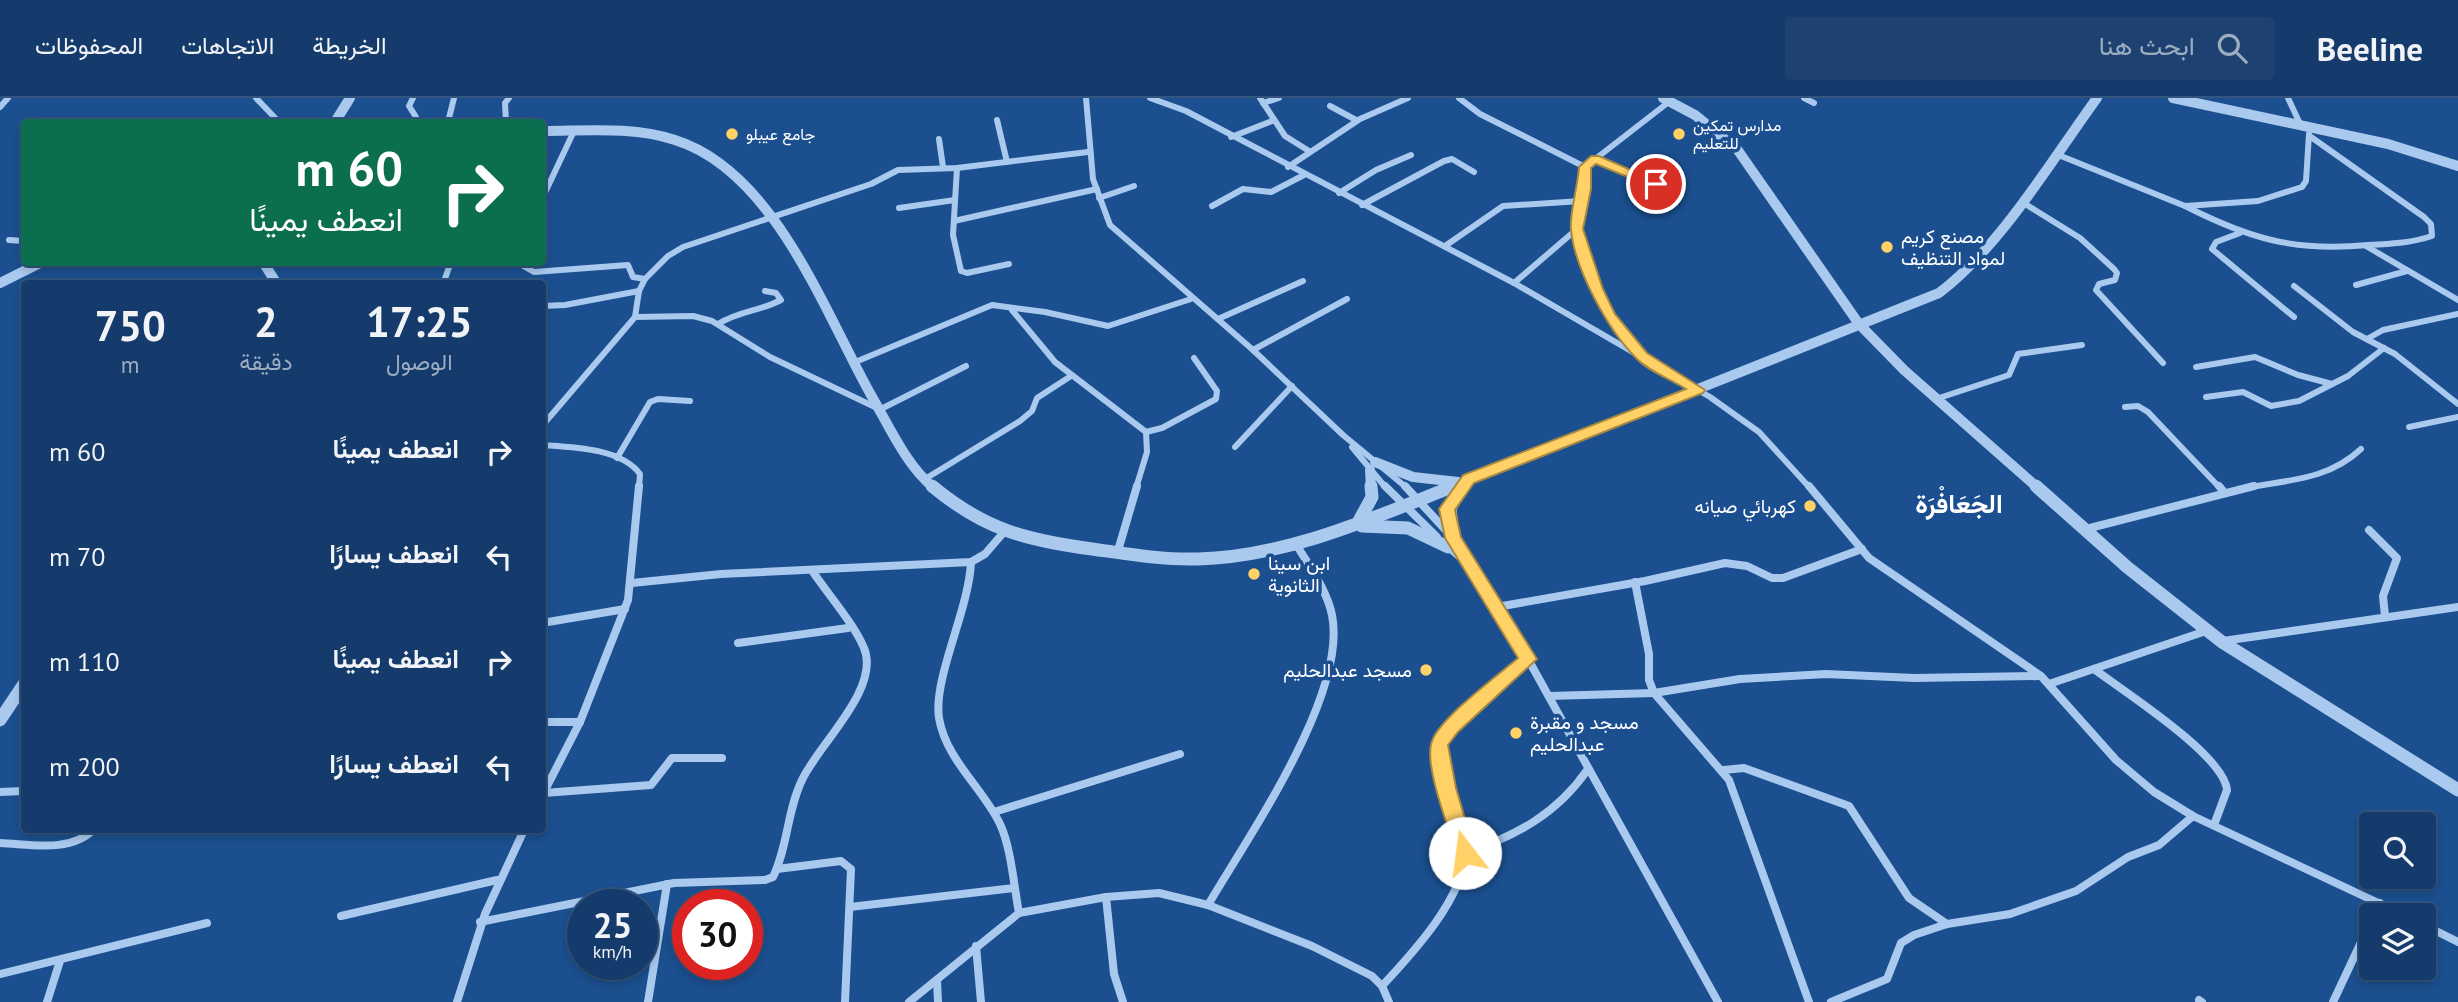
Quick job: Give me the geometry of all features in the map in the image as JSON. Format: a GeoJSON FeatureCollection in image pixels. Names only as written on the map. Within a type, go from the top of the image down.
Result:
{"type":"FeatureCollection","features":[{"type":"Feature","properties":{"kind":"street"},"geometry":{"type":"LineString","coordinates":[[0,107],[8,98]]}},
{"type":"Feature","properties":{"kind":"street"},"geometry":{"type":"LineString","coordinates":[[256,98],[276,119]]}},
{"type":"Feature","properties":{"kind":"street"},"geometry":{"type":"LineString","coordinates":[[337,119],[350,98]]}},
{"type":"Feature","properties":{"kind":"street"},"geometry":{"type":"LineString","coordinates":[[414,98],[409,106],[416,119]]}},
{"type":"Feature","properties":{"kind":"street"},"geometry":{"type":"LineString","coordinates":[[449,119],[454,98]]}},
{"type":"Feature","properties":{"kind":"street"},"geometry":{"type":"LineString","coordinates":[[506,119],[505,103],[509,98]]}},
{"type":"Feature","properties":{"kind":"street"},"geometry":{"type":"LineString","coordinates":[[1086,98],[1088,152],[1099,198],[1110,225],[1292,386],[1343,435],[1405,505],[1450,543],[1474,568],[1549,696],[1718,1002]]}},
{"type":"Feature","properties":{"kind":"street"},"geometry":{"type":"LineString","coordinates":[[1156,98],[1514,283],[1698,390],[1768,442],[1802,476],[1862,549],[1886,572],[1980,631],[2041,676],[2116,760],[2154,792],[2193,816],[2380,903]]}},
{"type":"Feature","properties":{"kind":"street"},"geometry":{"type":"LineString","coordinates":[[1279,98],[1262,101],[1272,121],[1293,145],[1309,151]]}},
{"type":"Feature","properties":{"kind":"street"},"geometry":{"type":"LineString","coordinates":[[1288,167],[1356,120],[1406,98]]}},
{"type":"Feature","properties":{"kind":"street"},"geometry":{"type":"LineString","coordinates":[[1460,98],[1480,114],[1585,167]]}},
{"type":"Feature","properties":{"kind":"street"},"geometry":{"type":"LineString","coordinates":[[1804,98],[1814,103]]}},
{"type":"Feature","properties":{"kind":"street"},"geometry":{"type":"LineString","coordinates":[[546,131],[660,135],[688,144],[726,164],[773,217],[905,453],[925,479],[951,502],[1004,532],[1042,542],[1117,554],[1198,559],[1246,555],[1296,543],[1419,500],[1859,324],[1906,308],[1952,285],[1988,247],[2054,153],[2097,98]]}},
{"type":"Feature","properties":{"kind":"street"},"geometry":{"type":"LineString","coordinates":[[2173,98],[2219,111],[2298,123],[2380,140],[2458,166]]}},
{"type":"Feature","properties":{"kind":"street"},"geometry":{"type":"LineString","coordinates":[[2054,153],[2185,206],[2240,233],[2290,247],[2365,246],[2421,240],[2432,236],[2433,230],[2424,216],[2311,136],[2298,123],[2288,98]]}},
{"type":"Feature","properties":{"kind":"street"},"geometry":{"type":"LineString","coordinates":[[1642,356],[1610,316],[1596,289],[1577,229],[1585,167],[1669,99],[1695,115],[1737,149],[1859,324],[1936,398],[2158,593],[2222,642],[2458,790]]}},
{"type":"Feature","properties":{"kind":"street"},"geometry":{"type":"LineString","coordinates":[[1330,106],[1356,120]]}},
{"type":"Feature","properties":{"kind":"street"},"geometry":{"type":"LineString","coordinates":[[998,120],[1007,162]]}},
{"type":"Feature","properties":{"kind":"street"},"geometry":{"type":"LineString","coordinates":[[1231,137],[1272,121]]}},
{"type":"Feature","properties":{"kind":"street"},"geometry":{"type":"LineString","coordinates":[[546,190],[574,131]]}},
{"type":"Feature","properties":{"kind":"street"},"geometry":{"type":"LineString","coordinates":[[2185,206],[2245,202],[2296,191],[2306,181],[2306,150],[2311,136]]}},
{"type":"Feature","properties":{"kind":"street"},"geometry":{"type":"LineString","coordinates":[[939,139],[943,167]]}},
{"type":"Feature","properties":{"kind":"street"},"geometry":{"type":"LineString","coordinates":[[546,421],[635,317],[639,291],[645,279],[668,256],[682,247],[871,184],[891,172],[957,168],[1088,152]]}},
{"type":"Feature","properties":{"kind":"street"},"geometry":{"type":"LineString","coordinates":[[1339,193],[1376,170],[1411,155]]}},
{"type":"Feature","properties":{"kind":"street"},"geometry":{"type":"LineString","coordinates":[[1362,205],[1444,161],[1452,159],[1474,172]]}},
{"type":"Feature","properties":{"kind":"street"},"geometry":{"type":"LineString","coordinates":[[1595,159],[1656,184]]}},
{"type":"Feature","properties":{"kind":"street"},"geometry":{"type":"LineString","coordinates":[[957,168],[953,235],[961,271],[967,273],[1009,264]]}},
{"type":"Feature","properties":{"kind":"street"},"geometry":{"type":"LineString","coordinates":[[1212,206],[1242,189],[1271,192],[1304,175]]}},
{"type":"Feature","properties":{"kind":"street"},"geometry":{"type":"LineString","coordinates":[[1099,198],[1134,186]]}},
{"type":"Feature","properties":{"kind":"street"},"geometry":{"type":"LineString","coordinates":[[954,221],[1097,189]]}},
{"type":"Feature","properties":{"kind":"street"},"geometry":{"type":"LineString","coordinates":[[900,208],[955,200]]}},
{"type":"Feature","properties":{"kind":"street"},"geometry":{"type":"LineString","coordinates":[[1445,246],[1503,206],[1581,201]]}},
{"type":"Feature","properties":{"kind":"street"},"geometry":{"type":"LineString","coordinates":[[2022,202],[2080,238],[2117,272],[2115,280],[2099,284],[2096,290],[2163,363]]}},
{"type":"Feature","properties":{"kind":"street"},"geometry":{"type":"LineString","coordinates":[[1514,283],[1577,229]]}},
{"type":"Feature","properties":{"kind":"street"},"geometry":{"type":"LineString","coordinates":[[2240,233],[2216,242],[2212,249],[2294,317]]}},
{"type":"Feature","properties":{"kind":"street"},"geometry":{"type":"LineString","coordinates":[[9,240],[21,241]]}},
{"type":"Feature","properties":{"kind":"street"},"geometry":{"type":"LineString","coordinates":[[2365,246],[2458,299]]}},
{"type":"Feature","properties":{"kind":"street"},"geometry":{"type":"LineString","coordinates":[[523,266],[534,272],[629,265],[633,277],[645,279]]}},
{"type":"Feature","properties":{"kind":"street"},"geometry":{"type":"LineString","coordinates":[[0,283],[34,266]]}},
{"type":"Feature","properties":{"kind":"street"},"geometry":{"type":"LineString","coordinates":[[2356,285],[2407,271]]}},
{"type":"Feature","properties":{"kind":"street"},"geometry":{"type":"LineString","coordinates":[[1218,319],[1303,281]]}},
{"type":"Feature","properties":{"kind":"street"},"geometry":{"type":"LineString","coordinates":[[2294,286],[2353,332],[2384,348],[2458,404]]}},
{"type":"Feature","properties":{"kind":"street"},"geometry":{"type":"LineString","coordinates":[[546,306],[565,305],[639,291]]}},
{"type":"Feature","properties":{"kind":"street"},"geometry":{"type":"LineString","coordinates":[[718,324],[737,312],[765,307],[781,300],[776,293],[765,291]]}},
{"type":"Feature","properties":{"kind":"street"},"geometry":{"type":"LineString","coordinates":[[853,363],[992,305],[1012,310],[1045,312],[1108,326],[1191,299]]}},
{"type":"Feature","properties":{"kind":"street"},"geometry":{"type":"LineString","coordinates":[[1253,350],[1348,299]]}},
{"type":"Feature","properties":{"kind":"street"},"geometry":{"type":"LineString","coordinates":[[1012,310],[1021,326],[1071,376],[1146,432]]}},
{"type":"Feature","properties":{"kind":"street"},"geometry":{"type":"LineString","coordinates":[[2367,339],[2383,330],[2458,314]]}},
{"type":"Feature","properties":{"kind":"street"},"geometry":{"type":"LineString","coordinates":[[635,317],[693,316],[718,324],[770,357],[836,386],[878,409]]}},
{"type":"Feature","properties":{"kind":"street"},"geometry":{"type":"LineString","coordinates":[[1936,398],[2009,375],[2018,355],[2082,345]]}},
{"type":"Feature","properties":{"kind":"street"},"geometry":{"type":"LineString","coordinates":[[2206,397],[2247,393],[2266,405],[2276,406],[2312,396],[2369,365],[2384,348]]}},
{"type":"Feature","properties":{"kind":"street"},"geometry":{"type":"LineString","coordinates":[[2196,367],[2255,357],[2308,379],[2333,384]]}},
{"type":"Feature","properties":{"kind":"street"},"geometry":{"type":"LineString","coordinates":[[1146,432],[1162,428],[1216,399],[1217,391],[1194,358]]}},
{"type":"Feature","properties":{"kind":"street"},"geometry":{"type":"LineString","coordinates":[[878,409],[966,366]]}},
{"type":"Feature","properties":{"kind":"street"},"geometry":{"type":"LineString","coordinates":[[925,479],[1020,421],[1032,411],[1037,398],[1071,376]]}},
{"type":"Feature","properties":{"kind":"street"},"geometry":{"type":"LineString","coordinates":[[1235,447],[1252,432],[1271,404],[1292,386]]}},
{"type":"Feature","properties":{"kind":"street"},"geometry":{"type":"LineString","coordinates":[[617,458],[650,402],[658,399],[690,401]]}},
{"type":"Feature","properties":{"kind":"street"},"geometry":{"type":"LineString","coordinates":[[2125,407],[2138,406],[2148,412],[2224,492]]}},
{"type":"Feature","properties":{"kind":"street"},"geometry":{"type":"LineString","coordinates":[[2409,427],[2458,417]]}},
{"type":"Feature","properties":{"kind":"street"},"geometry":{"type":"LineString","coordinates":[[1117,554],[1147,452],[1146,432]]}},
{"type":"Feature","properties":{"kind":"street"},"geometry":{"type":"LineString","coordinates":[[546,446],[630,461],[640,474],[632,583],[625,609],[580,722],[546,788]]}},
{"type":"Feature","properties":{"kind":"street"},"geometry":{"type":"LineString","coordinates":[[2086,529],[2224,492],[2330,472],[2345,464],[2361,449]]}},
{"type":"Feature","properties":{"kind":"street"},"geometry":{"type":"LineString","coordinates":[[1372,466],[1413,477],[1465,481]]}},
{"type":"Feature","properties":{"kind":"street"},"geometry":{"type":"LineString","coordinates":[[1372,466],[1419,500],[1450,543]]}},
{"type":"Feature","properties":{"kind":"street"},"geometry":{"type":"LineString","coordinates":[[1359,521],[1372,496],[1372,466]]}},
{"type":"Feature","properties":{"kind":"street"},"geometry":{"type":"LineString","coordinates":[[1450,543],[1447,509],[1465,481]]}},
{"type":"Feature","properties":{"kind":"street"},"geometry":{"type":"LineString","coordinates":[[1340,528],[1398,526],[1450,543]]}},
{"type":"Feature","properties":{"kind":"street"},"geometry":{"type":"LineString","coordinates":[[2369,530],[2396,558],[2383,596],[2385,615]]}},
{"type":"Feature","properties":{"kind":"street"},"geometry":{"type":"LineString","coordinates":[[632,583],[721,574],[813,572],[971,562],[985,554],[1004,532]]}},
{"type":"Feature","properties":{"kind":"street"},"geometry":{"type":"LineString","coordinates":[[1208,905],[1321,699],[1335,652],[1332,617],[1296,543]]}},
{"type":"Feature","properties":{"kind":"street"},"geometry":{"type":"LineString","coordinates":[[1497,607],[1725,563],[1747,566],[1772,578],[1783,578],[1862,549]]}},
{"type":"Feature","properties":{"kind":"street"},"geometry":{"type":"LineString","coordinates":[[971,562],[970,587],[940,693],[939,718],[946,742],[994,812],[1005,840],[1019,913]]}},
{"type":"Feature","properties":{"kind":"street"},"geometry":{"type":"LineString","coordinates":[[481,922],[667,884],[769,880],[777,869],[793,799],[803,777],[851,707],[864,673],[866,654],[813,572]]}},
{"type":"Feature","properties":{"kind":"street"},"geometry":{"type":"LineString","coordinates":[[1635,582],[1648,654],[1649,680],[1654,694],[1724,770],[1809,1002]]}},
{"type":"Feature","properties":{"kind":"street"},"geometry":{"type":"LineString","coordinates":[[2222,642],[2385,615],[2458,607]]}},
{"type":"Feature","properties":{"kind":"street"},"geometry":{"type":"LineString","coordinates":[[546,623],[568,621],[592,611],[625,609]]}},
{"type":"Feature","properties":{"kind":"street"},"geometry":{"type":"LineString","coordinates":[[738,643],[848,628]]}},
{"type":"Feature","properties":{"kind":"street"},"geometry":{"type":"LineString","coordinates":[[2049,684],[2206,631]]}},
{"type":"Feature","properties":{"kind":"street"},"geometry":{"type":"LineString","coordinates":[[1382,986],[1406,960],[1458,884],[1465,853],[1438,753],[1440,742],[1451,727],[1528,659]]}},
{"type":"Feature","properties":{"kind":"street"},"geometry":{"type":"LineString","coordinates":[[2094,669],[2177,731],[2206,756],[2223,777],[2226,794],[2214,825]]}},
{"type":"Feature","properties":{"kind":"street"},"geometry":{"type":"LineString","coordinates":[[1549,696],[1579,693],[1654,694],[1740,679],[1826,674],[1926,678],[2041,676]]}},
{"type":"Feature","properties":{"kind":"street"},"geometry":{"type":"LineString","coordinates":[[0,720],[21,688]]}},
{"type":"Feature","properties":{"kind":"street"},"geometry":{"type":"LineString","coordinates":[[546,722],[580,722]]}},
{"type":"Feature","properties":{"kind":"street"},"geometry":{"type":"LineString","coordinates":[[994,812],[1180,754]]}},
{"type":"Feature","properties":{"kind":"street"},"geometry":{"type":"LineString","coordinates":[[546,794],[651,785],[672,758],[722,758]]}},
{"type":"Feature","properties":{"kind":"street"},"geometry":{"type":"LineString","coordinates":[[1724,770],[1744,768],[1758,772],[1849,806],[1903,892],[1924,910],[1947,924]]}},
{"type":"Feature","properties":{"kind":"street"},"geometry":{"type":"LineString","coordinates":[[1465,853],[1502,841],[1552,812],[1576,788],[1588,769]]}},
{"type":"Feature","properties":{"kind":"street"},"geometry":{"type":"LineString","coordinates":[[0,792],[21,790]]}},
{"type":"Feature","properties":{"kind":"street"},"geometry":{"type":"LineString","coordinates":[[1831,1002],[1888,979],[1901,943],[1914,934],[1947,924],[2010,914],[2076,891],[2128,857],[2159,845],[2193,816]]}},
{"type":"Feature","properties":{"kind":"street"},"geometry":{"type":"LineString","coordinates":[[0,843],[72,844],[85,839],[90,833]]}},
{"type":"Feature","properties":{"kind":"street"},"geometry":{"type":"LineString","coordinates":[[457,1002],[481,922],[497,880],[522,833]]}},
{"type":"Feature","properties":{"kind":"street"},"geometry":{"type":"LineString","coordinates":[[777,869],[841,862],[849,864],[852,879],[845,1002]]}},
{"type":"Feature","properties":{"kind":"street"},"geometry":{"type":"LineString","coordinates":[[341,916],[497,880]]}},
{"type":"Feature","properties":{"kind":"street"},"geometry":{"type":"LineString","coordinates":[[649,1002],[667,884]]}},
{"type":"Feature","properties":{"kind":"street"},"geometry":{"type":"LineString","coordinates":[[850,907],[1014,888]]}},
{"type":"Feature","properties":{"kind":"street"},"geometry":{"type":"LineString","coordinates":[[909,1002],[1019,913],[1106,897],[1159,893],[1208,905],[1312,946],[1372,976],[1382,986],[1389,1002]]}},
{"type":"Feature","properties":{"kind":"street"},"geometry":{"type":"LineString","coordinates":[[1106,897],[1114,974],[1123,1002]]}},
{"type":"Feature","properties":{"kind":"street"},"geometry":{"type":"LineString","coordinates":[[0,974],[206,923]]}},
{"type":"Feature","properties":{"kind":"street"},"geometry":{"type":"LineString","coordinates":[[2436,931],[2458,942]]}},
{"type":"Feature","properties":{"kind":"street"},"geometry":{"type":"LineString","coordinates":[[976,946],[981,1002]]}},
{"type":"Feature","properties":{"kind":"street"},"geometry":{"type":"LineString","coordinates":[[2333,1002],[2359,947]]}},
{"type":"Feature","properties":{"kind":"street"},"geometry":{"type":"LineString","coordinates":[[47,1002],[60,961]]}},
{"type":"Feature","properties":{"kind":"street"},"geometry":{"type":"LineString","coordinates":[[937,980],[939,1002]]}},
{"type":"Feature","properties":{"kind":"place","name":"جامع عيبلو"},"geometry":{"type":"Point","coordinates":[732,134]}},
{"type":"Feature","properties":{"kind":"place","name":"مدارس تمكين للتعليم"},"geometry":{"type":"Point","coordinates":[1679,134]}},
{"type":"Feature","properties":{"kind":"place","name":"مصنع كريم لمواد التنظيف"},"geometry":{"type":"Point","coordinates":[1887,247]}},
{"type":"Feature","properties":{"kind":"place","name":"كهربائي صيانه"},"geometry":{"type":"Point","coordinates":[1810,506]}},
{"type":"Feature","properties":{"kind":"place","name":"ابن سينا الثانوية"},"geometry":{"type":"Point","coordinates":[1254,574]}},
{"type":"Feature","properties":{"kind":"place","name":"مسجد عبدالحليم"},"geometry":{"type":"Point","coordinates":[1426,670]}},
{"type":"Feature","properties":{"kind":"place","name":"مسجد و مقبرة عبدالحليم"},"geometry":{"type":"Point","coordinates":[1516,733]}},
{"type":"Feature","properties":{"kind":"district","name":"الجَعَافْرَة"},"geometry":{"type":"Point","coordinates":[1959,504]}},
{"type":"Feature","properties":{"kind":"route"},"geometry":{"type":"LineString","coordinates":[[1465,853],[1438,753],[1440,742],[1451,727],[1528,659],[1453,538],[1447,509],[1469,479],[1698,390],[1642,356],[1610,316],[1596,289],[1577,229],[1585,189],[1585,167],[1595,159],[1656,184]]}}]}
